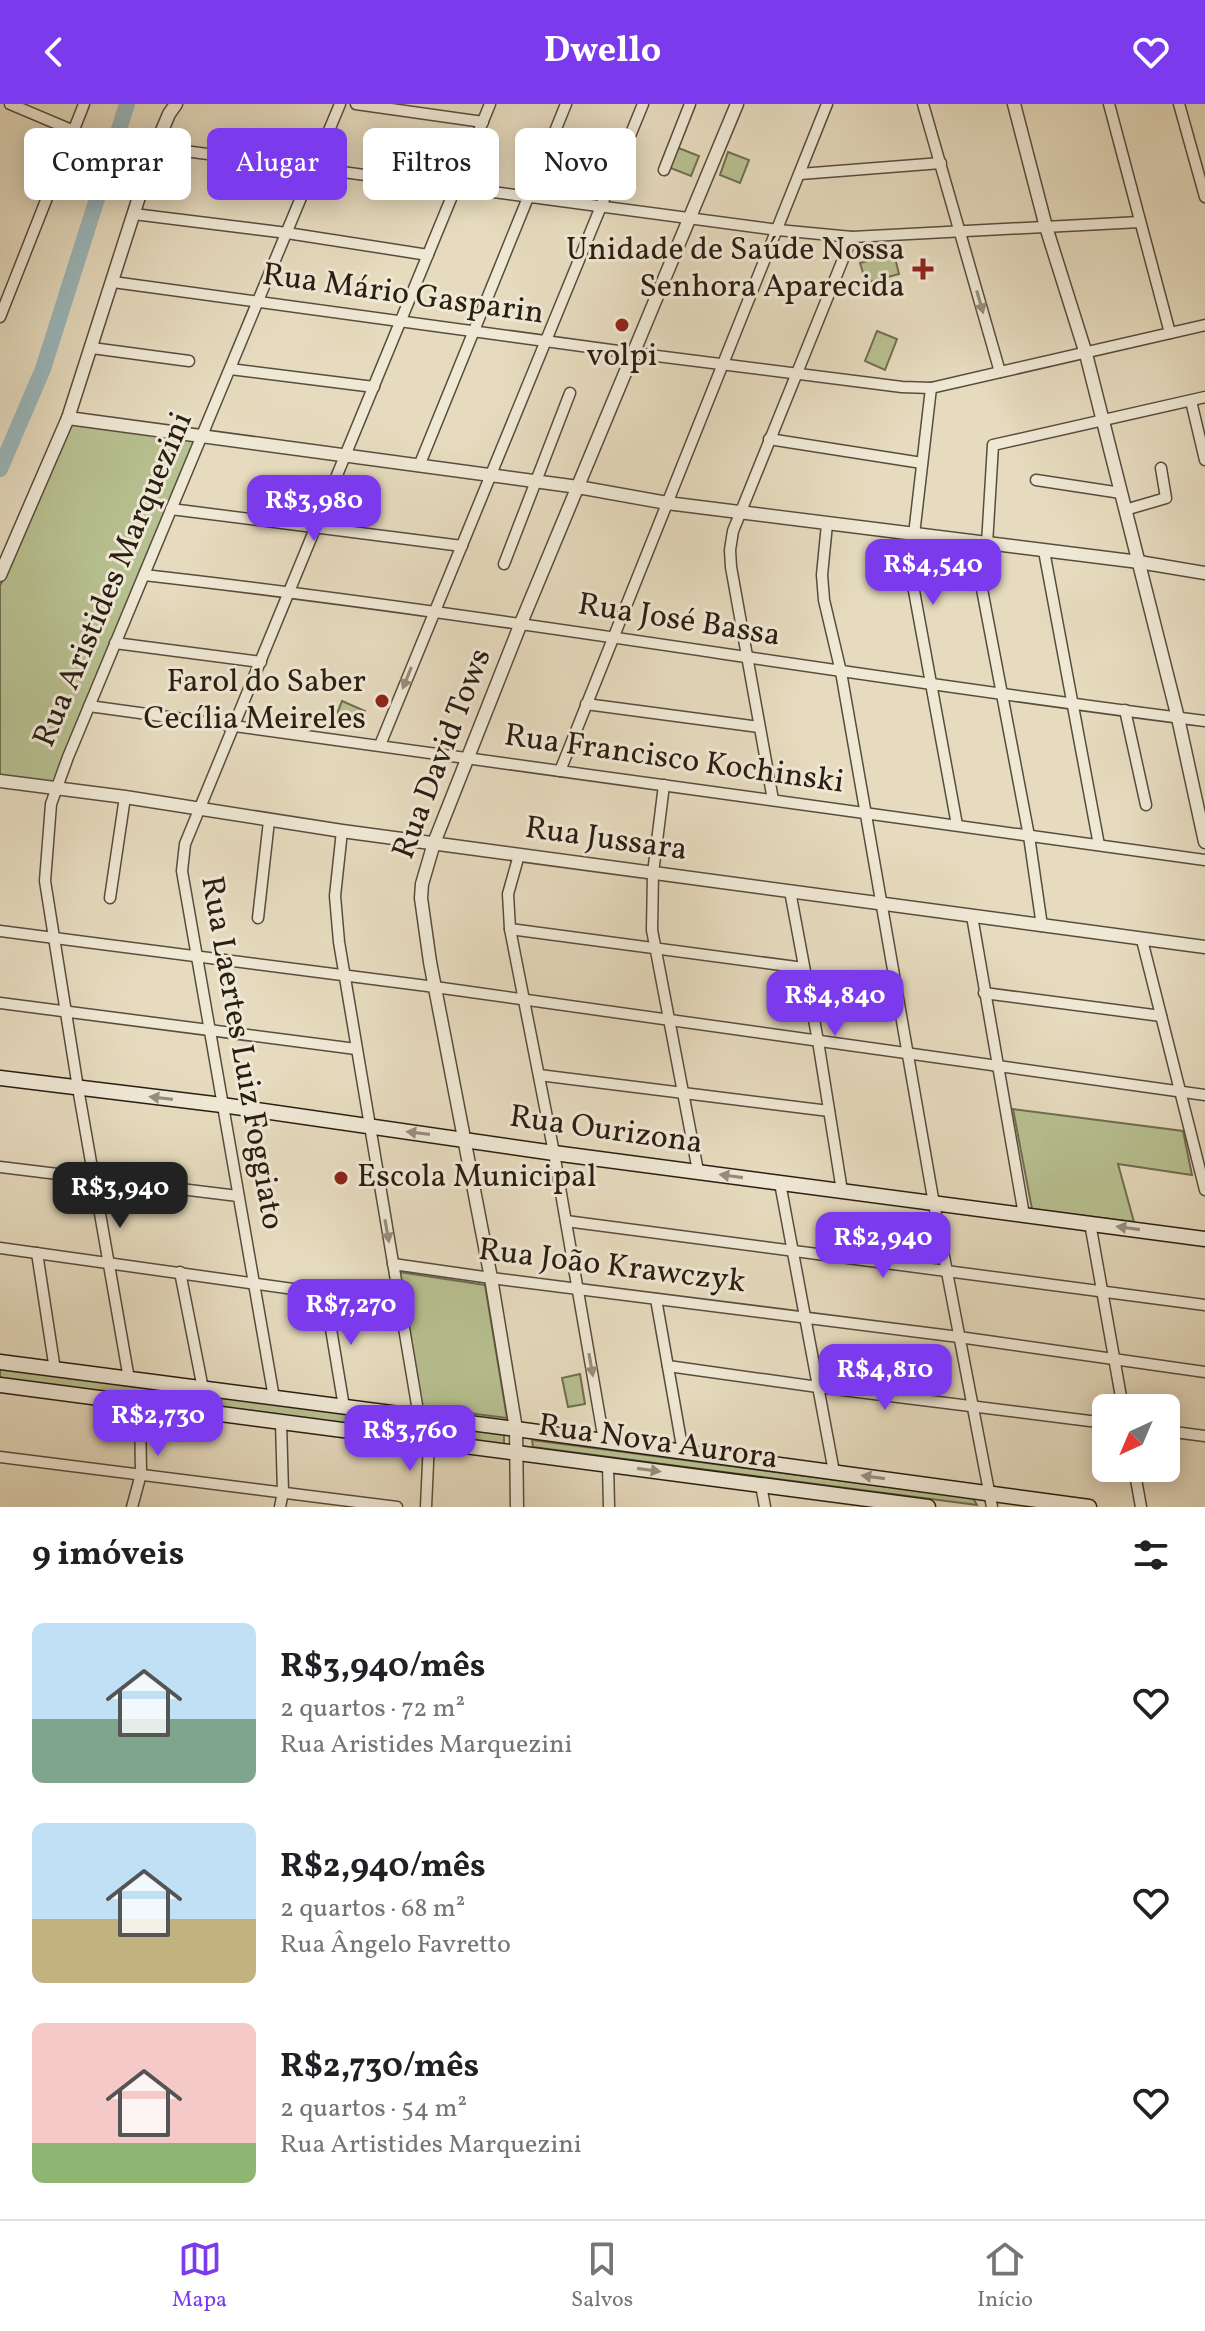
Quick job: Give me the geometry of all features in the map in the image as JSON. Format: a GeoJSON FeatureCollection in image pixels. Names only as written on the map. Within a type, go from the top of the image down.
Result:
{"type":"FeatureCollection","features":[{"type":"Feature","properties":{"kind":"main road","name":"Rua Ourizona"},"geometry":{"type":"LineString","coordinates":[[0,1078],[222,1105],[554,1153],[1205,1239]]}},
{"type":"Feature","properties":{"kind":"main road","name":"Rua Nova Aurora"},"geometry":{"type":"LineString","coordinates":[[0,1362],[834,1472],[990,1500],[1089,1507]]}},
{"type":"Feature","properties":{"kind":"main road","name":"Rua Nova Aurora"},"geometry":{"type":"LineString","coordinates":[[0,1385],[761,1485],[835,1501],[918,1506]]}},
{"type":"Feature","properties":{"kind":"main road"},"geometry":{"type":"LineString","coordinates":[[362,1433],[370,1426],[363,1410]]}},
{"type":"Feature","properties":{"kind":"main road"},"geometry":{"type":"LineString","coordinates":[[384,1412],[380,1422],[386,1436]]}},
{"type":"Feature","properties":{"kind":"street"},"geometry":{"type":"LineString","coordinates":[[10,104],[67,128]]}},
{"type":"Feature","properties":{"kind":"street"},"geometry":{"type":"LineString","coordinates":[[75,128],[84,104]]}},
{"type":"Feature","properties":{"kind":"street"},"geometry":{"type":"LineString","coordinates":[[163,128],[176,104]]}},
{"type":"Feature","properties":{"kind":"street","name":"Rua Aristides Marquezini"},"geometry":{"type":"LineString","coordinates":[[330,128],[340,104]]}},
{"type":"Feature","properties":{"kind":"street"},"geometry":{"type":"LineString","coordinates":[[356,104],[483,122]]}},
{"type":"Feature","properties":{"kind":"street","name":"Rua Laertes Luiz Foggiato"},"geometry":{"type":"LineString","coordinates":[[481,128],[490,104]]}},
{"type":"Feature","properties":{"kind":"street"},"geometry":{"type":"LineString","coordinates":[[556,128],[566,104]]}},
{"type":"Feature","properties":{"kind":"street"},"geometry":{"type":"LineString","coordinates":[[380,745],[643,104]]}},
{"type":"Feature","properties":{"kind":"street"},"geometry":{"type":"LineString","coordinates":[[664,170],[690,104]]}},
{"type":"Feature","properties":{"kind":"street","name":"Rua David Tows"},"geometry":{"type":"LineString","coordinates":[[517,1507],[516,1429],[421,898],[434,843],[521,623],[737,104]]}},
{"type":"Feature","properties":{"kind":"street"},"geometry":{"type":"LineString","coordinates":[[560,771],[827,104]]}},
{"type":"Feature","properties":{"kind":"street"},"geometry":{"type":"LineString","coordinates":[[923,104],[1000,372]]}},
{"type":"Feature","properties":{"kind":"street"},"geometry":{"type":"LineString","coordinates":[[1014,104],[1046,227],[1086,354],[1178,718],[1205,842]]}},
{"type":"Feature","properties":{"kind":"street"},"geometry":{"type":"LineString","coordinates":[[1109,104],[1170,333]]}},
{"type":"Feature","properties":{"kind":"street"},"geometry":{"type":"LineString","coordinates":[[1179,104],[1205,197]]}},
{"type":"Feature","properties":{"kind":"street"},"geometry":{"type":"LineString","coordinates":[[800,174],[941,163]]}},
{"type":"Feature","properties":{"kind":"street"},"geometry":{"type":"LineString","coordinates":[[0,317],[47,200]]}},
{"type":"Feature","properties":{"kind":"street"},"geometry":{"type":"LineString","coordinates":[[0,575],[68,418],[138,200]]}},
{"type":"Feature","properties":{"kind":"street","name":"Rua Aristides Marquezini"},"geometry":{"type":"LineString","coordinates":[[129,1379],[45,881],[51,804],[300,200]]}},
{"type":"Feature","properties":{"kind":"street","name":"Rua Laertes Luiz Foggiato"},"geometry":{"type":"LineString","coordinates":[[274,1398],[182,871],[185,844],[451,200]]}},
{"type":"Feature","properties":{"kind":"street"},"geometry":{"type":"LineString","coordinates":[[419,466],[527,200]]}},
{"type":"Feature","properties":{"kind":"street"},"geometry":{"type":"LineString","coordinates":[[558,200],[852,237],[1140,222]]}},
{"type":"Feature","properties":{"kind":"street"},"geometry":{"type":"LineString","coordinates":[[134,214],[428,255]]}},
{"type":"Feature","properties":{"kind":"street"},"geometry":{"type":"LineString","coordinates":[[773,800],[730,550],[741,511],[769,439],[852,237]]}},
{"type":"Feature","properties":{"kind":"street","name":"Rua Mário Gasparin"},"geometry":{"type":"LineString","coordinates":[[113,282],[633,353],[931,388],[1205,325]]}},
{"type":"Feature","properties":{"kind":"street"},"geometry":{"type":"LineString","coordinates":[[92,348],[189,361]]}},
{"type":"Feature","properties":{"kind":"street"},"geometry":{"type":"LineString","coordinates":[[230,369],[374,387]]}},
{"type":"Feature","properties":{"kind":"street"},"geometry":{"type":"LineString","coordinates":[[931,388],[910,569],[957,825]]}},
{"type":"Feature","properties":{"kind":"street"},"geometry":{"type":"LineString","coordinates":[[504,564],[570,393]]}},
{"type":"Feature","properties":{"kind":"street"},"geometry":{"type":"LineString","coordinates":[[987,544],[993,445],[1205,397]]}},
{"type":"Feature","properties":{"kind":"street"},"geometry":{"type":"LineString","coordinates":[[1191,401],[1205,460]]}},
{"type":"Feature","properties":{"kind":"street"},"geometry":{"type":"LineString","coordinates":[[68,418],[578,487],[667,503],[1205,573]]}},
{"type":"Feature","properties":{"kind":"street"},"geometry":{"type":"LineString","coordinates":[[769,439],[922,463]]}},
{"type":"Feature","properties":{"kind":"street"},"geometry":{"type":"LineString","coordinates":[[1125,510],[1166,498],[1161,468]]}},
{"type":"Feature","properties":{"kind":"street"},"geometry":{"type":"LineString","coordinates":[[1036,480],[1121,493]]}},
{"type":"Feature","properties":{"kind":"street"},"geometry":{"type":"LineString","coordinates":[[171,509],[462,546]]}},
{"type":"Feature","properties":{"kind":"street"},"geometry":{"type":"LineString","coordinates":[[827,524],[822,575],[824,600],[841,672],[934,1204],[990,1500]]}},
{"type":"Feature","properties":{"kind":"street"},"geometry":{"type":"LineString","coordinates":[[973,542],[1029,836],[1042,926]]}},
{"type":"Feature","properties":{"kind":"street"},"geometry":{"type":"LineString","coordinates":[[1044,551],[1099,845]]}},
{"type":"Feature","properties":{"kind":"street","name":"Rua José Bassa"},"geometry":{"type":"LineString","coordinates":[[144,575],[435,611],[841,672],[1205,721]]}},
{"type":"Feature","properties":{"kind":"street"},"geometry":{"type":"LineString","coordinates":[[115,643],[261,662]]}},
{"type":"Feature","properties":{"kind":"street"},"geometry":{"type":"LineString","coordinates":[[586,704],[759,727]]}},
{"type":"Feature","properties":{"kind":"street","name":"Rua Francisco Kochinski"},"geometry":{"type":"LineString","coordinates":[[89,706],[1205,860]]}},
{"type":"Feature","properties":{"kind":"street"},"geometry":{"type":"LineString","coordinates":[[1125,710],[1146,805]]}},
{"type":"Feature","properties":{"kind":"street","name":"Rua Jussara"},"geometry":{"type":"LineString","coordinates":[[0,781],[125,797],[269,821],[1205,947]]}},
{"type":"Feature","properties":{"kind":"street"},"geometry":{"type":"LineString","coordinates":[[664,785],[651,905],[655,948],[698,1171]]}},
{"type":"Feature","properties":{"kind":"street"},"geometry":{"type":"LineString","coordinates":[[110,898],[125,797]]}},
{"type":"Feature","properties":{"kind":"street"},"geometry":{"type":"LineString","coordinates":[[258,918],[269,821]]}},
{"type":"Feature","properties":{"kind":"street"},"geometry":{"type":"LineString","coordinates":[[342,831],[335,896],[344,976],[419,1417]]}},
{"type":"Feature","properties":{"kind":"street"},"geometry":{"type":"LineString","coordinates":[[519,855],[508,894],[510,929],[554,1153],[604,1441]]}},
{"type":"Feature","properties":{"kind":"street"},"geometry":{"type":"LineString","coordinates":[[790,891],[842,1191]]}},
{"type":"Feature","properties":{"kind":"street"},"geometry":{"type":"LineString","coordinates":[[972,916],[1024,1215]]}},
{"type":"Feature","properties":{"kind":"street"},"geometry":{"type":"LineString","coordinates":[[510,929],[804,968]]}},
{"type":"Feature","properties":{"kind":"street"},"geometry":{"type":"LineString","coordinates":[[0,931],[435,987],[1205,1095]]}},
{"type":"Feature","properties":{"kind":"street"},"geometry":{"type":"LineString","coordinates":[[1142,940],[1205,1190]]}},
{"type":"Feature","properties":{"kind":"street"},"geometry":{"type":"LineString","coordinates":[[984,993],[1161,1016]]}},
{"type":"Feature","properties":{"kind":"street"},"geometry":{"type":"LineString","coordinates":[[0,1003],[356,1049]]}},
{"type":"Feature","properties":{"kind":"street"},"geometry":{"type":"LineString","coordinates":[[539,1075],[829,1111]]}},
{"type":"Feature","properties":{"kind":"street"},"geometry":{"type":"LineString","coordinates":[[0,1167],[238,1196]]}},
{"type":"Feature","properties":{"kind":"street"},"geometry":{"type":"LineString","coordinates":[[780,1183],[834,1472]]}},
{"type":"Feature","properties":{"kind":"street"},"geometry":{"type":"LineString","coordinates":[[566,1221],[1205,1305]]}},
{"type":"Feature","properties":{"kind":"street"},"geometry":{"type":"LineString","coordinates":[[1090,1223],[1120,1394]]}},
{"type":"Feature","properties":{"kind":"street"},"geometry":{"type":"LineString","coordinates":[[0,1248],[400,1304]]}},
{"type":"Feature","properties":{"kind":"street"},"geometry":{"type":"LineString","coordinates":[[37,1253],[55,1370]]}},
{"type":"Feature","properties":{"kind":"street","name":"Rua João Krawczyk"},"geometry":{"type":"LineString","coordinates":[[393,1264],[1205,1372]]}},
{"type":"Feature","properties":{"kind":"street"},"geometry":{"type":"LineString","coordinates":[[180,1272],[203,1389]]}},
{"type":"Feature","properties":{"kind":"street"},"geometry":{"type":"LineString","coordinates":[[325,1293],[344,1407]]}},
{"type":"Feature","properties":{"kind":"street"},"geometry":{"type":"LineString","coordinates":[[656,1299],[683,1452]]}},
{"type":"Feature","properties":{"kind":"street"},"geometry":{"type":"LineString","coordinates":[[668,1366],[1092,1421]]}},
{"type":"Feature","properties":{"kind":"street"},"geometry":{"type":"LineString","coordinates":[[132,1507],[141,1474],[140,1404]]}},
{"type":"Feature","properties":{"kind":"street"},"geometry":{"type":"LineString","coordinates":[[280,1507],[283,1492],[281,1422]]}},
{"type":"Feature","properties":{"kind":"street"},"geometry":{"type":"LineString","coordinates":[[1180,1433],[1205,1436]]}},
{"type":"Feature","properties":{"kind":"street"},"geometry":{"type":"LineString","coordinates":[[426,1507],[429,1441]]}},
{"type":"Feature","properties":{"kind":"street"},"geometry":{"type":"LineString","coordinates":[[0,1457],[397,1507]]}},
{"type":"Feature","properties":{"kind":"street"},"geometry":{"type":"LineString","coordinates":[[722,1480],[725,1457]]}},
{"type":"Feature","properties":{"kind":"street"},"geometry":{"type":"LineString","coordinates":[[608,1464],[609,1507]]}},
{"type":"Feature","properties":{"kind":"street"},"geometry":{"type":"LineString","coordinates":[[1137,1482],[1141,1507]]}},
{"type":"Feature","properties":{"kind":"street"},"geometry":{"type":"LineString","coordinates":[[761,1485],[765,1507]]}},
{"type":"Feature","properties":{"kind":"green space"},"geometry":{"type":"Polygon","coordinates":[[[676,147],[699,156],[691,176],[668,167],[676,147]]]}},
{"type":"Feature","properties":{"kind":"green space"},"geometry":{"type":"Polygon","coordinates":[[[728,152],[749,160],[740,183],[720,175],[728,152]]]}},
{"type":"Feature","properties":{"kind":"green space"},"geometry":{"type":"Polygon","coordinates":[[[894,254],[899,274],[866,283],[860,263],[894,254]]]}},
{"type":"Feature","properties":{"kind":"green space"},"geometry":{"type":"Polygon","coordinates":[[[877,331],[897,339],[885,370],[865,361],[877,331]]]}},
{"type":"Feature","properties":{"kind":"green space"},"geometry":{"type":"Polygon","coordinates":[[[70,423],[196,441],[53,785],[0,778],[0,586],[70,423]]]}},
{"type":"Feature","properties":{"kind":"green space"},"geometry":{"type":"Polygon","coordinates":[[[342,701],[365,711],[359,726],[336,716],[342,701]]]}},
{"type":"Feature","properties":{"kind":"green space"},"geometry":{"type":"Polygon","coordinates":[[[1013,1109],[1183,1131],[1192,1175],[1118,1164],[1134,1222],[1032,1209],[1013,1109]]]}},
{"type":"Feature","properties":{"kind":"green space"},"geometry":{"type":"Polygon","coordinates":[[[399,1272],[485,1285],[507,1418],[422,1407],[399,1272]]]}},
{"type":"Feature","properties":{"kind":"green space"},"geometry":{"type":"Polygon","coordinates":[[[0,1368],[504,1433],[504,1446],[0,1380],[0,1368]]]}},
{"type":"Feature","properties":{"kind":"green space"},"geometry":{"type":"Polygon","coordinates":[[[580,1374],[585,1404],[568,1407],[562,1378],[580,1374]]]}},
{"type":"Feature","properties":{"kind":"green space"},"geometry":{"type":"Polygon","coordinates":[[[532,1440],[973,1498],[977,1505],[533,1447],[532,1440]]]}},
{"type":"Feature","properties":{"kind":"waterway"},"geometry":{"type":"LineString","coordinates":[[0,469],[43,369],[127,104]]}},
{"type":"Feature","properties":{"kind":"place","name":"Unidade de Saúde Nossa Senhora Aparecida"},"geometry":{"type":"Point","coordinates":[923,269]}},
{"type":"Feature","properties":{"kind":"place","name":"volpi"},"geometry":{"type":"Point","coordinates":[622,325]}},
{"type":"Feature","properties":{"kind":"place","name":"Farol do Saber Cecília Meireles"},"geometry":{"type":"Point","coordinates":[382,701]}},
{"type":"Feature","properties":{"kind":"place","name":"Escola Municipal"},"geometry":{"type":"Point","coordinates":[341,1178]}}]}
